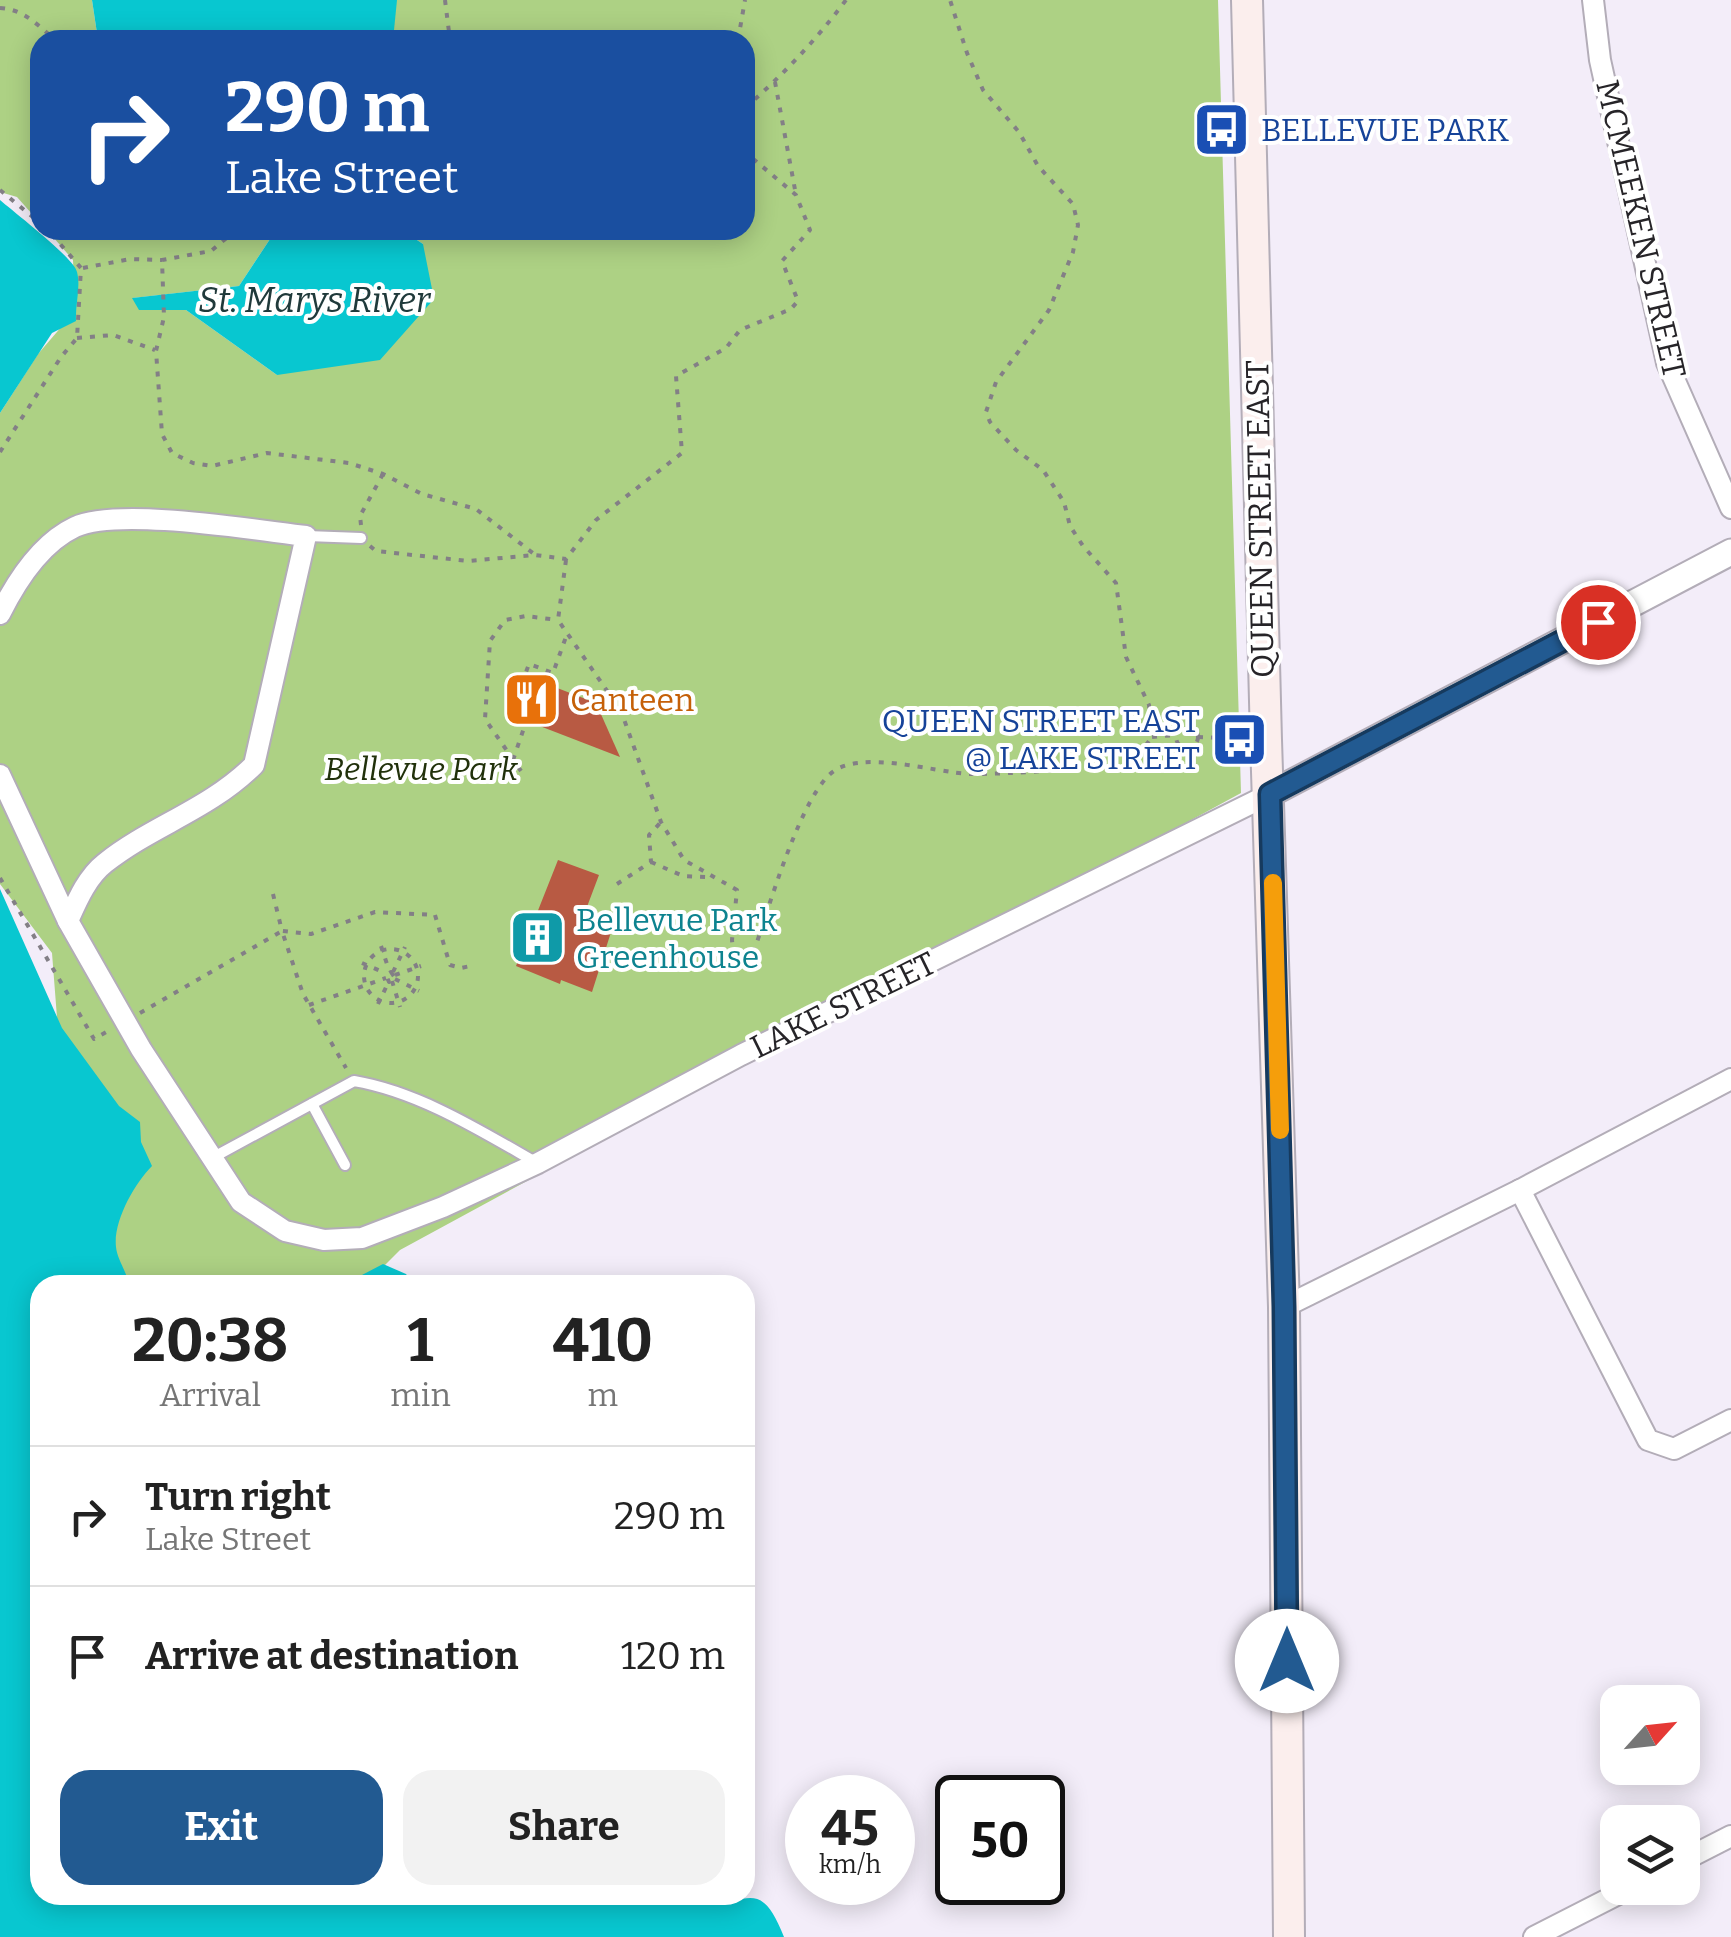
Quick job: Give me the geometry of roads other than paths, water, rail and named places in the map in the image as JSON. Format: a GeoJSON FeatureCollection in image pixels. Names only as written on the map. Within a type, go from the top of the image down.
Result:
{"type":"FeatureCollection","features":[{"type":"Feature","properties":{"kind":"main road","name":"QUEEN STREET EAST"},"geometry":{"type":"LineString","coordinates":[[1247,0],[1284,1307],[1289,1937]]}},
{"type":"Feature","properties":{"kind":"street","name":"MCMEEKEN STREET"},"geometry":{"type":"LineString","coordinates":[[1593,0],[1600,60],[1667,364],[1731,508]]}},
{"type":"Feature","properties":{"kind":"street"},"geometry":{"type":"LineString","coordinates":[[0,614],[24,573],[75,527],[106,520],[179,522],[306,536],[254,765],[202,807],[103,864],[81,893],[68,921]]}},
{"type":"Feature","properties":{"kind":"street","name":"LAKE STREET"},"geometry":{"type":"LineString","coordinates":[[0,775],[68,921],[126,1021],[241,1202],[263,1219],[304,1238],[362,1238],[443,1207],[538,1163],[741,1056],[1270,794],[1731,552]]}},
{"type":"Feature","properties":{"kind":"street"},"geometry":{"type":"LineString","coordinates":[[1284,1307],[1520,1190],[1731,1078]]}},
{"type":"Feature","properties":{"kind":"street"},"geometry":{"type":"LineString","coordinates":[[1520,1190],[1648,1440],[1674,1449],[1731,1420]]}},
{"type":"Feature","properties":{"kind":"street"},"geometry":{"type":"LineString","coordinates":[[1700,1852],[1731,1836]]}},
{"type":"Feature","properties":{"kind":"street"},"geometry":{"type":"LineString","coordinates":[[1534,1937],[1600,1903]]}},
{"type":"Feature","properties":{"kind":"lane"},"geometry":{"type":"LineString","coordinates":[[306,536],[362,538]]}},
{"type":"Feature","properties":{"kind":"lane"},"geometry":{"type":"LineString","coordinates":[[212,1159],[354,1081],[396,1092],[477,1129],[538,1163]]}},
{"type":"Feature","properties":{"kind":"lane"},"geometry":{"type":"LineString","coordinates":[[312,1104],[345,1165]]}},
{"type":"Feature","properties":{"kind":"water"},"geometry":{"type":"Polygon","coordinates":[[[92,0],[397,0],[394,30],[96,30],[92,0]]]}},
{"type":"Feature","properties":{"kind":"water"},"geometry":{"type":"Polygon","coordinates":[[[0,200],[30,225],[30,240],[47,240],[66,257],[77,272],[78,284],[76,321],[52,333],[0,413],[0,200]]]}},
{"type":"Feature","properties":{"kind":"water","name":"St. Marys River"},"geometry":{"type":"Polygon","coordinates":[[[269,240],[417,240],[423,244],[434,299],[380,360],[277,375],[186,310],[139,310],[132,298],[239,286],[269,240]]]}},
{"type":"Feature","properties":{"kind":"water"},"geometry":{"type":"Polygon","coordinates":[[[0,889],[62,1028],[119,1106],[140,1122],[141,1142],[152,1166],[132,1192],[118,1226],[117,1252],[126,1275],[30,1275],[30,1905],[755,1905],[755,1899],[767,1906],[784,1937],[0,1937],[0,889]]]}},
{"type":"Feature","properties":{"kind":"water"},"geometry":{"type":"Polygon","coordinates":[[[383,1264],[407,1275],[362,1275],[383,1264]]]}},
{"type":"Feature","properties":{"kind":"place","name":"BELLEVUE PARK"},"geometry":{"type":"Point","coordinates":[1222,130]}},
{"type":"Feature","properties":{"kind":"place","name":"Canteen"},"geometry":{"type":"Point","coordinates":[531,700]}},
{"type":"Feature","properties":{"kind":"place","name":"QUEEN STREET EAST @ LAKE STREET"},"geometry":{"type":"Point","coordinates":[1239,739]}},
{"type":"Feature","properties":{"kind":"place","name":"Bellevue Park Greenhouse"},"geometry":{"type":"Point","coordinates":[537,938]}},
{"type":"Feature","properties":{"kind":"park label","name":"Bellevue Park"},"geometry":{"type":"Point","coordinates":[421,769]}}]}
